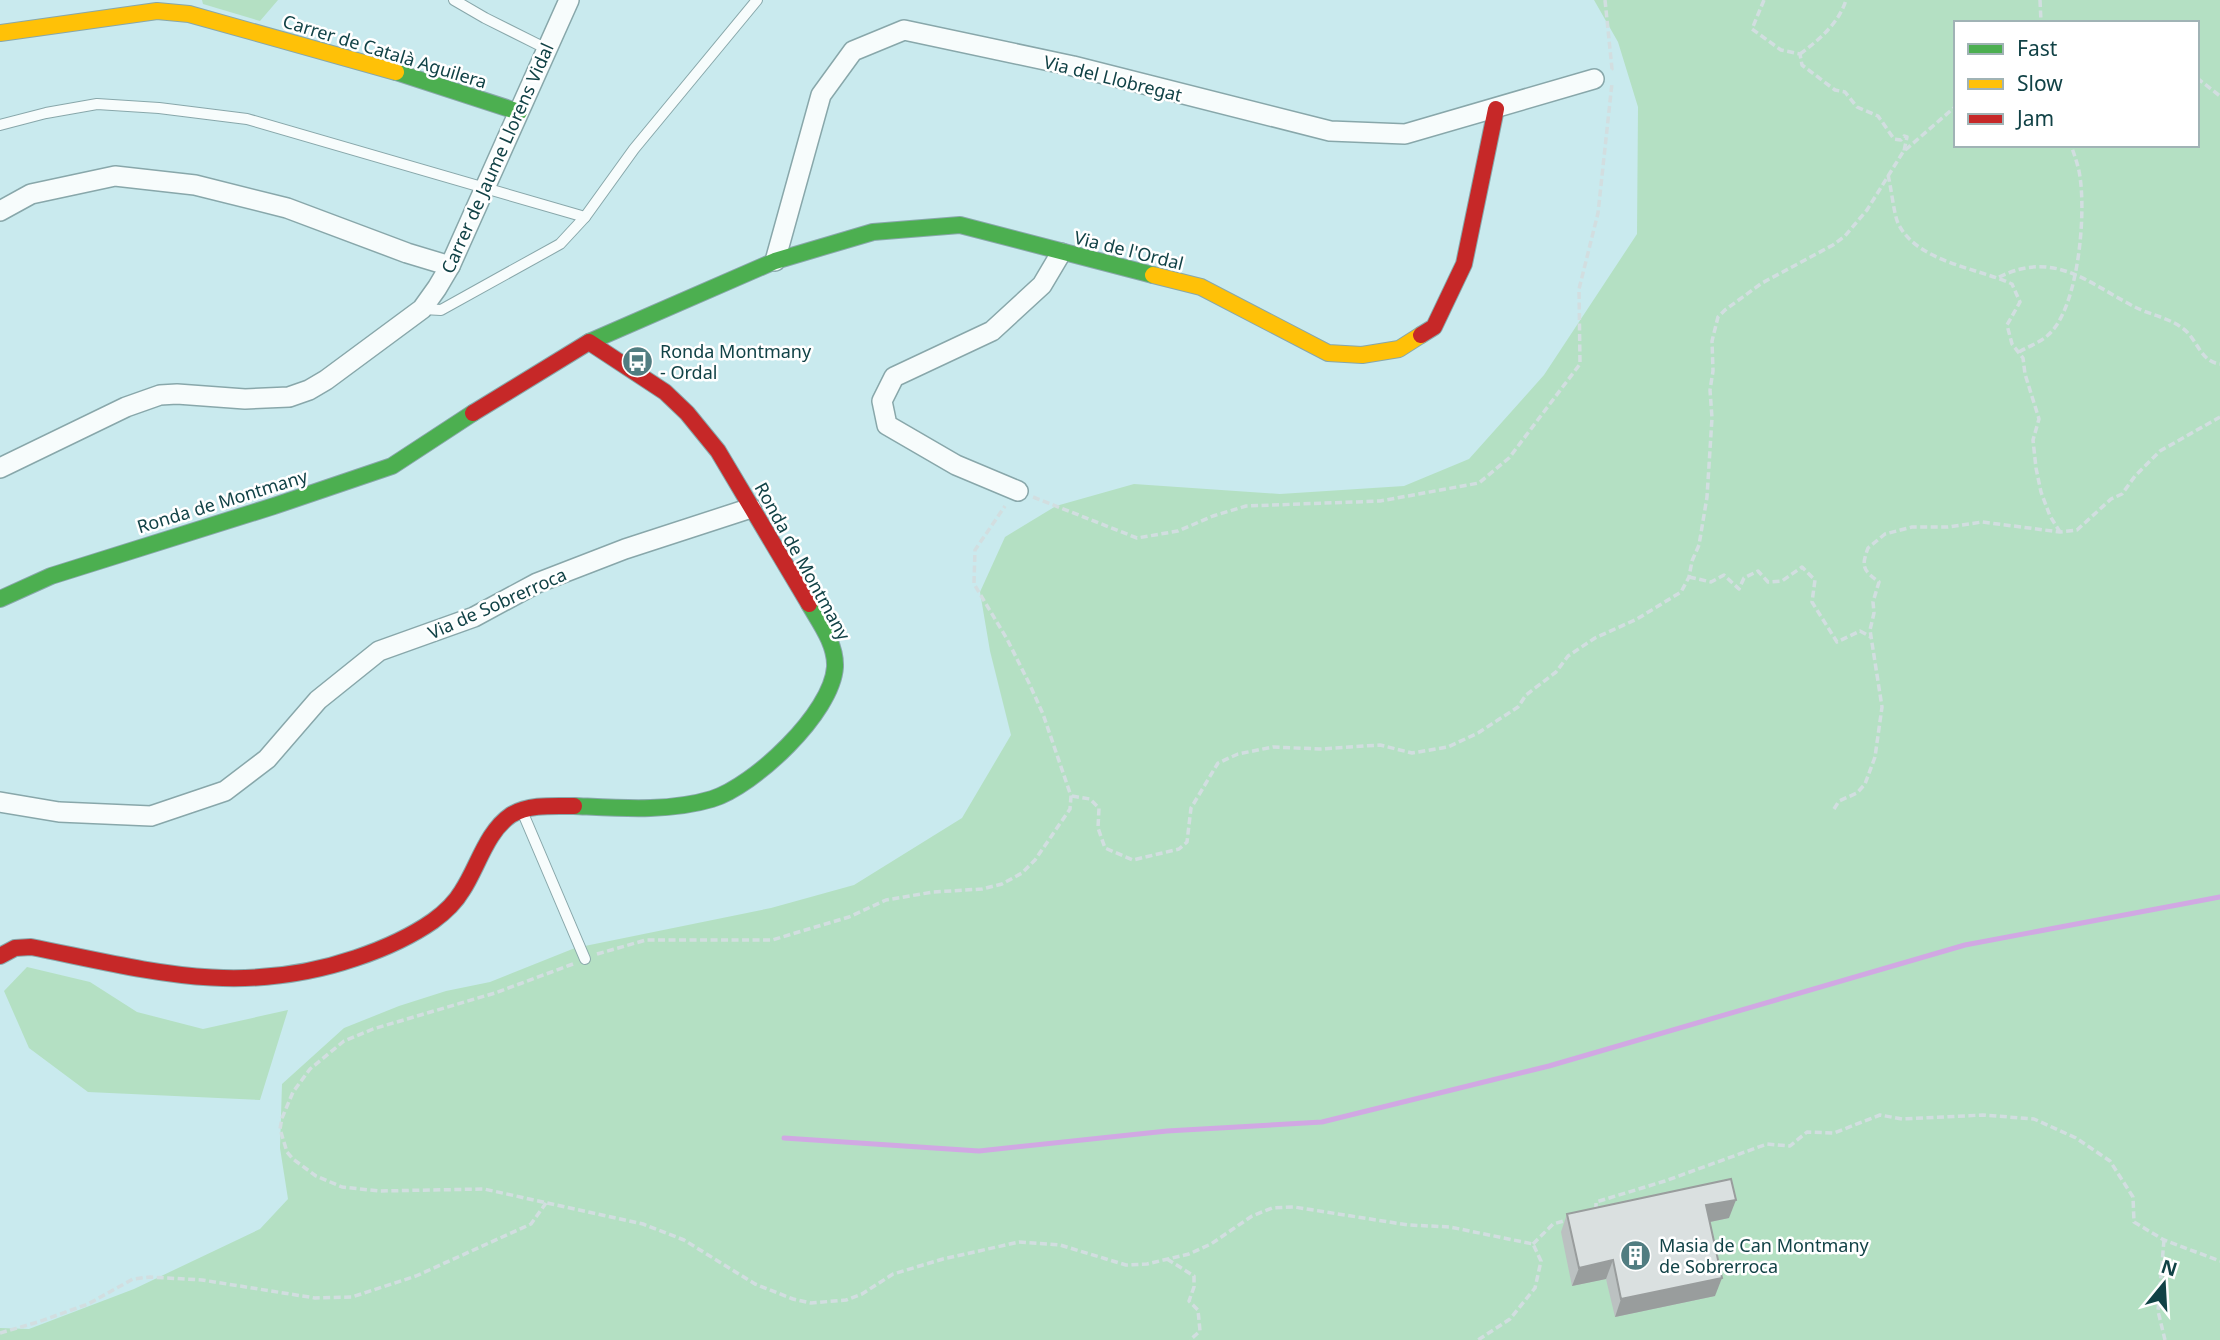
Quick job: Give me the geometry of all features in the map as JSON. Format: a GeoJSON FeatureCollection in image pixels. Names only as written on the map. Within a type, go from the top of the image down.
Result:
{"type":"FeatureCollection","features":[{"type":"Feature","properties":{"kind":"street","name":"Carrer de Jaume Llorens Vidal"},"geometry":{"type":"LineString","coordinates":[[0,468],[126,408],[160,395],[267,399],[289,397],[309,390],[422,309],[450,266],[568,0]]}},
{"type":"Feature","properties":{"kind":"street","name":"Carrer de Català Aguilera"},"geometry":{"type":"LineString","coordinates":[[0,33],[163,6],[355,59],[519,112]]}},
{"type":"Feature","properties":{"kind":"street","name":"Via del Llobregat"},"geometry":{"type":"LineString","coordinates":[[775,261],[821,95],[853,51],[904,30],[1073,66],[1330,131],[1405,134],[1594,79]]}},
{"type":"Feature","properties":{"kind":"street","name":"Via de l'Ordal"},"geometry":{"type":"LineString","coordinates":[[589,342],[775,261],[873,232],[960,225],[1201,288],[1328,353],[1362,355],[1399,349],[1434,327],[1464,264],[1496,109]]}},
{"type":"Feature","properties":{"kind":"street"},"geometry":{"type":"LineString","coordinates":[[0,211],[31,194],[115,176],[195,186],[288,208],[407,253],[450,266]]}},
{"type":"Feature","properties":{"kind":"street"},"geometry":{"type":"LineString","coordinates":[[1018,491],[956,465],[887,425],[882,401],[894,377],[992,331],[1042,285],[1060,253]]}},
{"type":"Feature","properties":{"kind":"street","name":"Ronda de Montmany"},"geometry":{"type":"LineString","coordinates":[[0,599],[51,576],[392,466],[511,388],[589,342],[665,393],[687,413],[718,451],[832,647],[834,659],[830,687],[816,714],[754,778],[721,797],[678,804],[522,810]]}},
{"type":"Feature","properties":{"kind":"street","name":"Via de Sobrerroca"},"geometry":{"type":"LineString","coordinates":[[0,802],[59,812],[151,816],[225,791],[267,759],[318,700],[379,651],[474,617],[537,583],[625,549],[751,508]]}},
{"type":"Feature","properties":{"kind":"street"},"geometry":{"type":"LineString","coordinates":[[0,956],[15,948],[31,947],[181,976],[213,979],[291,974],[330,966],[406,937],[445,911],[462,892],[502,823],[522,810]]}},
{"type":"Feature","properties":{"kind":"lane"},"geometry":{"type":"LineString","coordinates":[[454,0],[547,48]]}},
{"type":"Feature","properties":{"kind":"lane"},"geometry":{"type":"LineString","coordinates":[[422,309],[441,310],[559,244],[585,217],[634,149],[757,0]]}},
{"type":"Feature","properties":{"kind":"lane"},"geometry":{"type":"LineString","coordinates":[[0,125],[97,104],[159,108],[247,119],[585,217]]}},
{"type":"Feature","properties":{"kind":"lane"},"geometry":{"type":"LineString","coordinates":[[522,810],[585,959]]}},
{"type":"Feature","properties":{"kind":"path"},"geometry":{"type":"LineString","coordinates":[[1532,1244],[1450,1227],[1408,1225],[1294,1207],[1272,1208],[1252,1216],[1211,1244],[1189,1254],[1147,1264],[1126,1265],[1060,1245],[1019,1242],[943,1259],[893,1274],[862,1294],[846,1300],[811,1303],[755,1284],[684,1240],[664,1231],[604,1214],[472,1188],[379,1191],[342,1186],[316,1176],[293,1159],[282,1140],[282,1118],[293,1092],[305,1074],[344,1041],[495,993],[624,945],[646,940],[772,940],[849,917],[886,900],[933,892],[982,889],[1002,884],[1022,873],[1035,860],[1070,808],[1071,796],[1030,683],[974,584],[975,550],[993,521],[1018,491],[1137,538],[1178,531],[1246,506],[1380,501],[1479,483],[1509,457],[1580,365],[1579,289],[1598,213],[1613,87],[1605,0]]}},
{"type":"Feature","properties":{"kind":"path"},"geometry":{"type":"LineString","coordinates":[[1764,0],[1752,29],[1781,50],[1800,54]]}},
{"type":"Feature","properties":{"kind":"path"},"geometry":{"type":"LineString","coordinates":[[1800,54],[1829,31],[1846,0]]}},
{"type":"Feature","properties":{"kind":"path"},"geometry":{"type":"LineString","coordinates":[[2040,0],[2041,21]]}},
{"type":"Feature","properties":{"kind":"path"},"geometry":{"type":"LineString","coordinates":[[1800,54],[1802,65],[1835,90],[1845,92],[1857,107],[1878,116],[1894,139],[1907,137],[1903,152]]}},
{"type":"Feature","properties":{"kind":"path"},"geometry":{"type":"LineString","coordinates":[[1594,79],[1612,69]]}},
{"type":"Feature","properties":{"kind":"path"},"geometry":{"type":"LineString","coordinates":[[2199,80],[2220,96]]}},
{"type":"Feature","properties":{"kind":"path"},"geometry":{"type":"LineString","coordinates":[[1071,796],[1090,799],[1099,808],[1098,828],[1105,848],[1133,860],[1179,849],[1187,842],[1191,808],[1218,763],[1238,754],[1273,747],[1320,749],[1380,745],[1412,753],[1448,747],[1478,733],[1518,707],[1526,695],[1556,672],[1568,656],[1595,638],[1636,619],[1681,592],[1689,577],[1699,545],[1707,497],[1712,418],[1712,341],[1718,317],[1762,283],[1845,236],[1867,210],[1903,152],[1954,108]]}},
{"type":"Feature","properties":{"kind":"path"},"geometry":{"type":"LineString","coordinates":[[2018,352],[2048,336],[2070,302],[2080,243],[2081,212],[2080,173],[2072,147]]}},
{"type":"Feature","properties":{"kind":"path"},"geometry":{"type":"LineString","coordinates":[[1888,175],[1897,222],[1911,242],[1961,268],[1990,273],[2012,284],[2020,302],[2007,326],[2012,344],[2023,358],[2025,374],[2039,419],[2033,440],[2036,468],[2050,516],[2060,533]]}},
{"type":"Feature","properties":{"kind":"path"},"geometry":{"type":"LineString","coordinates":[[1999,277],[2013,270],[2042,267],[2064,270],[2084,277],[2134,307],[2186,331],[2196,347],[2213,363],[2220,364]]}},
{"type":"Feature","properties":{"kind":"path"},"geometry":{"type":"LineString","coordinates":[[1834,809],[1839,802],[1857,793],[1865,784],[1875,757],[1882,707],[1870,630],[1874,613],[1873,602],[1879,582],[1868,575],[1864,567],[1868,548],[1885,534],[1912,527],[1948,527],[1982,522],[2060,533],[2077,530],[2111,499],[2122,494],[2135,476],[2160,451],[2220,416]]}},
{"type":"Feature","properties":{"kind":"path"},"geometry":{"type":"LineString","coordinates":[[1689,577],[1711,582],[1724,575],[1739,589],[1744,578],[1758,571],[1768,582],[1782,581],[1802,567],[1815,580],[1812,602],[1838,642],[1860,631],[1871,637]]}},
{"type":"Feature","properties":{"kind":"path"},"geometry":{"type":"LineString","coordinates":[[1586,1215],[1596,1212],[1596,1202],[1665,1181],[1767,1144],[1790,1146],[1807,1132],[1834,1133],[1880,1115],[1902,1119],[1983,1115],[2034,1119],[2076,1138],[2110,1161],[2133,1197],[2133,1222],[2164,1240],[2220,1261]]}},
{"type":"Feature","properties":{"kind":"path"},"geometry":{"type":"LineString","coordinates":[[0,1333],[88,1304],[132,1279],[150,1277],[202,1280],[315,1298],[352,1297],[416,1276],[531,1224],[546,1203]]}},
{"type":"Feature","properties":{"kind":"path"},"geometry":{"type":"LineString","coordinates":[[1532,1244],[1553,1224],[1575,1218]]}},
{"type":"Feature","properties":{"kind":"path"},"geometry":{"type":"LineString","coordinates":[[2164,1240],[2158,1311],[2165,1340]]}},
{"type":"Feature","properties":{"kind":"path"},"geometry":{"type":"LineString","coordinates":[[1479,1340],[1510,1319],[1535,1288],[1541,1262],[1532,1244]]}},
{"type":"Feature","properties":{"kind":"path"},"geometry":{"type":"LineString","coordinates":[[1167,1259],[1194,1276],[1194,1287],[1189,1301],[1198,1310],[1200,1331],[1190,1340]]}},
{"type":"Feature","properties":{"kind":"green space"},"geometry":{"type":"Polygon","coordinates":[[[202,0],[278,0],[260,21],[203,4],[202,0]]]}},
{"type":"Feature","properties":{"kind":"green space"},"geometry":{"type":"Polygon","coordinates":[[[1594,0],[2220,0],[2220,1340],[0,1340],[0,1328],[29,1329],[134,1289],[260,1229],[288,1199],[280,1148],[282,1084],[344,1028],[446,991],[490,982],[575,948],[771,908],[854,885],[962,818],[1011,735],[990,651],[980,592],[1005,537],[1056,506],[1134,484],[1280,494],[1404,486],[1469,459],[1544,375],[1637,234],[1638,107],[1618,42],[1594,0]]]}},
{"type":"Feature","properties":{"kind":"green space"},"geometry":{"type":"Polygon","coordinates":[[[27,967],[90,982],[137,1012],[203,1029],[288,1010],[260,1100],[88,1092],[29,1048],[4,991],[27,967]]]}},
{"type":"Feature","properties":{"kind":"building","name":"Masia de Can Montmany de Sobrerroca"},"geometry":{"type":"Polygon","coordinates":[[[1731,1179],[1736,1200],[1706,1205],[1722,1278],[1621,1299],[1613,1260],[1579,1268],[1567,1214],[1731,1179]]]}},
{"type":"Feature","properties":{"kind":"waterway"},"geometry":{"type":"LineString","coordinates":[[784,1138],[979,1151],[1167,1131],[1322,1122],[1549,1066],[1965,945],[2220,897]]}},
{"type":"Feature","properties":{"kind":"traffic: fast"},"geometry":{"type":"LineString","coordinates":[[396,72],[519,112]]}},
{"type":"Feature","properties":{"kind":"traffic: fast"},"geometry":{"type":"LineString","coordinates":[[589,342],[775,261],[873,232],[960,225],[1153,275]]}},
{"type":"Feature","properties":{"kind":"traffic: fast"},"geometry":{"type":"LineString","coordinates":[[0,599],[51,576],[392,466],[473,413]]}},
{"type":"Feature","properties":{"kind":"traffic: fast"},"geometry":{"type":"LineString","coordinates":[[574,806],[644,808],[696,803],[729,791],[769,764],[806,726],[831,685],[835,667],[833,650],[809,604]]}},
{"type":"Feature","properties":{"kind":"traffic: slow"},"geometry":{"type":"LineString","coordinates":[[0,33],[157,11],[189,14],[396,72]]}},
{"type":"Feature","properties":{"kind":"traffic: slow"},"geometry":{"type":"LineString","coordinates":[[1153,275],[1201,287],[1328,353],[1362,355],[1399,349],[1421,335]]}},
{"type":"Feature","properties":{"kind":"traffic: jam"},"geometry":{"type":"LineString","coordinates":[[1421,335],[1434,327],[1464,264],[1496,109]]}},
{"type":"Feature","properties":{"kind":"traffic: jam"},"geometry":{"type":"LineString","coordinates":[[473,413],[589,342],[665,392],[687,413],[718,451],[809,604]]}},
{"type":"Feature","properties":{"kind":"traffic: jam"},"geometry":{"type":"LineString","coordinates":[[0,956],[15,948],[31,947],[154,971],[232,978],[313,970],[386,947],[437,918],[459,895],[489,840],[502,822],[511,815],[534,807],[574,806]]}},
{"type":"Feature","properties":{"kind":"place","name":"Ronda Montmany - Ordal"},"geometry":{"type":"Point","coordinates":[637,361]}},
{"type":"Feature","properties":{"kind":"place","name":"Masia de Can Montmany de Sobrerroca"},"geometry":{"type":"Point","coordinates":[1636,1255]}}]}
